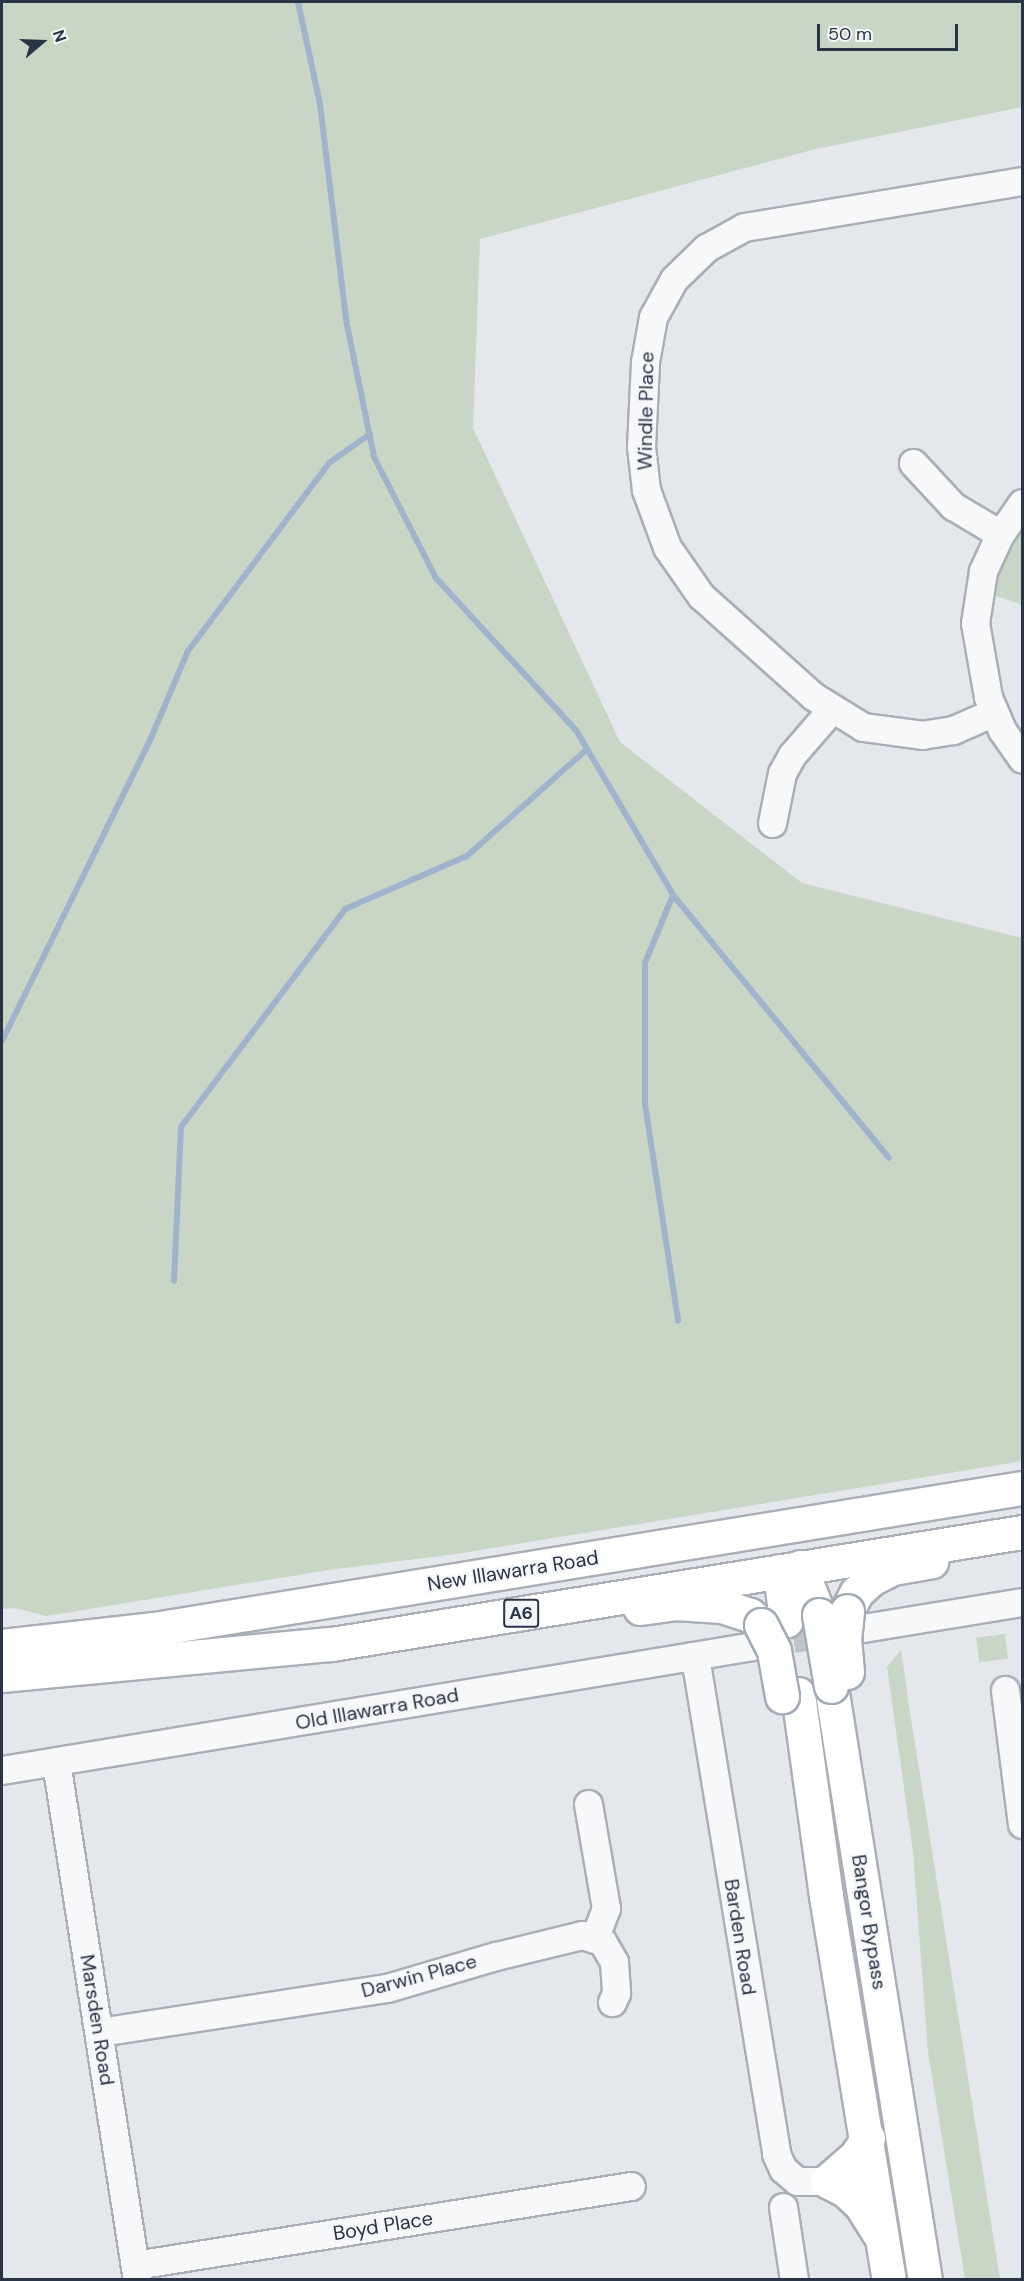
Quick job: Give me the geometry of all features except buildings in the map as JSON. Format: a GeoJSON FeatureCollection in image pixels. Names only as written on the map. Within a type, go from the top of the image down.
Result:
{"type":"FeatureCollection","features":[{"type":"Feature","properties":{"kind":"main road","name":"New Illawarra Road"},"geometry":{"type":"LineString","coordinates":[[2,1646],[153,1629],[1023,1488]]}},
{"type":"Feature","properties":{"kind":"main road"},"geometry":{"type":"LineString","coordinates":[[778,1528],[790,1569]]}},
{"type":"Feature","properties":{"kind":"main road"},"geometry":{"type":"LineString","coordinates":[[843,1618],[862,1586],[881,1573],[904,1565],[971,1557],[1013,1534]]}},
{"type":"Feature","properties":{"kind":"main road","name":"A6"},"geometry":{"type":"LineString","coordinates":[[2,1676],[332,1644],[1013,1534]]}},
{"type":"Feature","properties":{"kind":"main road","name":"Bangor Bypass"},"geometry":{"type":"LineString","coordinates":[[889,2280],[868,2138],[790,1695],[767,1631],[790,1569],[843,1618],[839,1684],[853,1826],[926,2280]]}},
{"type":"Feature","properties":{"kind":"main road"},"geometry":{"type":"LineString","coordinates":[[579,1604],[612,1612],[675,1604],[722,1606],[750,1615],[767,1631]]}},
{"type":"Feature","properties":{"kind":"main road"},"geometry":{"type":"LineString","coordinates":[[868,2138],[856,2156],[827,2181],[845,2190],[861,2205],[883,2241]]}},
{"type":"Feature","properties":{"kind":"street","name":"Windle Place"},"geometry":{"type":"LineString","coordinates":[[994,712],[945,732],[903,736],[863,727],[831,710],[701,596],[676,564],[660,531],[646,490],[641,447],[645,362],[653,317],[674,279],[690,261],[744,227],[1023,181]]}},
{"type":"Feature","properties":{"kind":"street"},"geometry":{"type":"LineString","coordinates":[[913,462],[953,506],[1000,534]]}},
{"type":"Feature","properties":{"kind":"street"},"geometry":{"type":"LineString","coordinates":[[1023,503],[1000,534],[983,572],[975,623],[982,678],[994,712],[1023,759]]}},
{"type":"Feature","properties":{"kind":"street"},"geometry":{"type":"LineString","coordinates":[[772,823],[782,773],[792,755],[831,710]]}},
{"type":"Feature","properties":{"kind":"street"},"geometry":{"type":"LineString","coordinates":[[843,1618],[1023,1602]]}},
{"type":"Feature","properties":{"kind":"street","name":"Old Illawarra Road"},"geometry":{"type":"LineString","coordinates":[[2,1770],[692,1656],[767,1631]]}},
{"type":"Feature","properties":{"kind":"street","name":"Barden Road"},"geometry":{"type":"LineString","coordinates":[[692,1656],[697,1669],[776,2154],[783,2169],[797,2181],[827,2181]]}},
{"type":"Feature","properties":{"kind":"street"},"geometry":{"type":"LineString","coordinates":[[1005,1690],[1023,1824]]}},
{"type":"Feature","properties":{"kind":"street","name":"Marsden Road"},"geometry":{"type":"LineString","coordinates":[[56,1762],[136,2272]]}},
{"type":"Feature","properties":{"kind":"street"},"geometry":{"type":"LineString","coordinates":[[588,1804],[606,1908],[594,1939],[602,1941],[614,1962],[616,1993],[612,2002]]}},
{"type":"Feature","properties":{"kind":"street","name":"Darwin Place"},"geometry":{"type":"LineString","coordinates":[[99,2032],[387,1988],[496,1956],[582,1935],[594,1939]]}},
{"type":"Feature","properties":{"kind":"street","name":"Boyd Place"},"geometry":{"type":"LineString","coordinates":[[136,2272],[631,2186]]}},
{"type":"Feature","properties":{"kind":"street"},"geometry":{"type":"LineString","coordinates":[[783,2207],[794,2280]]}},
{"type":"Feature","properties":{"kind":"green space"},"geometry":{"type":"Polygon","coordinates":[[[2,2],[1022,2],[1022,107],[816,149],[480,239],[473,428],[620,742],[802,883],[1022,938],[1022,1461],[456,1554],[329,1570],[46,1616],[15,1608],[2,1609],[2,2]]]}},
{"type":"Feature","properties":{"kind":"green space"},"geometry":{"type":"Polygon","coordinates":[[[1022,521],[1022,605],[991,594],[995,578],[1022,521]]]}},
{"type":"Feature","properties":{"kind":"green space"},"geometry":{"type":"Polygon","coordinates":[[[1005,1634],[1008,1659],[979,1662],[976,1638],[1005,1634]]]}},
{"type":"Feature","properties":{"kind":"green space"},"geometry":{"type":"Polygon","coordinates":[[[901,1650],[1000,2279],[965,2279],[928,2052],[913,1852],[887,1667],[901,1650]]]}},
{"type":"Feature","properties":{"kind":"waterway"},"geometry":{"type":"LineString","coordinates":[[298,2],[320,104],[346,320],[374,457],[436,578],[576,730],[673,895],[889,1158]]}},
{"type":"Feature","properties":{"kind":"waterway"},"geometry":{"type":"LineString","coordinates":[[2,1041],[151,738],[188,651],[329,463],[370,434]]}},
{"type":"Feature","properties":{"kind":"waterway"},"geometry":{"type":"LineString","coordinates":[[174,1281],[181,1127],[345,909],[467,856],[587,749]]}},
{"type":"Feature","properties":{"kind":"waterway"},"geometry":{"type":"LineString","coordinates":[[673,895],[645,963],[645,1104],[678,1320]]}},
{"type":"Feature","properties":{"kind":"tunnel"},"geometry":{"type":"LineString","coordinates":[[753,1646],[841,1631]]}}]}
